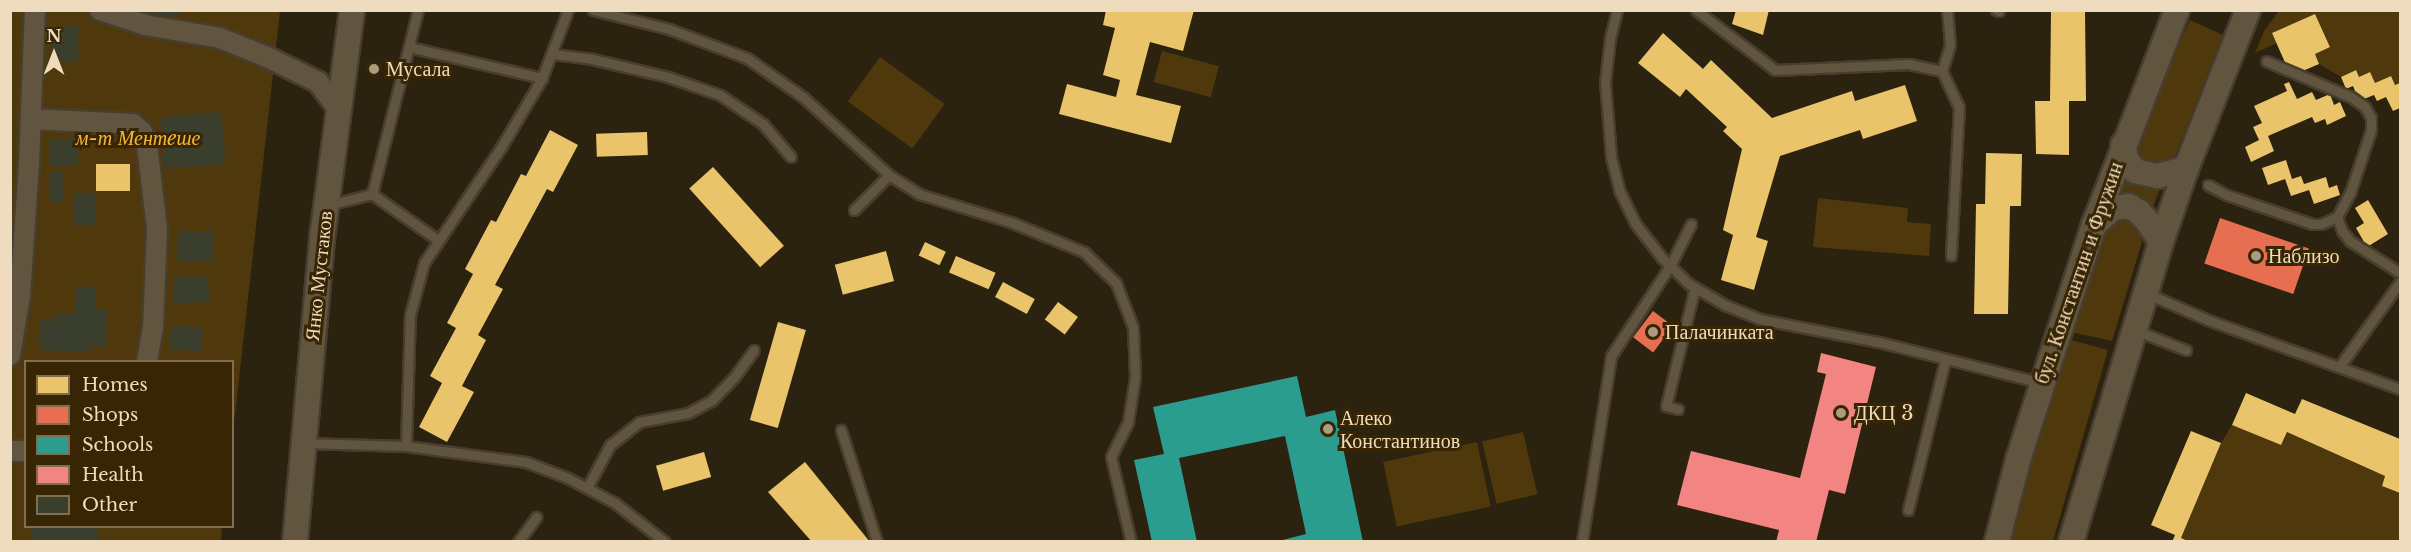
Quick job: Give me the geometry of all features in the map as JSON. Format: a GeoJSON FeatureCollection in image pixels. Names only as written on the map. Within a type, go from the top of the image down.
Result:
{"type":"FeatureCollection","features":[{"type":"Feature","properties":{"kind":"street"},"geometry":{"type":"LineString","coordinates":[[10,355],[20,296],[36,10]]}},
{"type":"Feature","properties":{"kind":"street"},"geometry":{"type":"LineString","coordinates":[[100,10],[145,25],[220,38],[267,57],[318,82],[338,109]]}},
{"type":"Feature","properties":{"kind":"street","name":"Янко Мустаков"},"geometry":{"type":"LineString","coordinates":[[295,542],[326,206],[352,10]]}},
{"type":"Feature","properties":{"kind":"street","name":"бул. Константин и Фружин"},"geometry":{"type":"LineString","coordinates":[[1997,542],[2042,383],[2094,225],[2177,10]]}},
{"type":"Feature","properties":{"kind":"street"},"geometry":{"type":"LineString","coordinates":[[2071,542],[2161,242],[2186,169],[2248,10]]}},
{"type":"Feature","properties":{"kind":"street"},"geometry":{"type":"LineString","coordinates":[[31,119],[133,124],[142,132],[147,145],[157,229],[153,327],[147,360]]}},
{"type":"Feature","properties":{"kind":"street"},"geometry":{"type":"LineString","coordinates":[[2123,145],[2127,161],[2135,171],[2157,176],[2186,169]]}},
{"type":"Feature","properties":{"kind":"street"},"geometry":{"type":"LineString","coordinates":[[2094,225],[2113,208],[2129,206],[2144,217],[2161,242]]}},
{"type":"Feature","properties":{"kind":"lane"},"geometry":{"type":"LineString","coordinates":[[372,195],[418,10]]}},
{"type":"Feature","properties":{"kind":"lane"},"geometry":{"type":"LineString","coordinates":[[406,446],[410,315],[424,263],[503,144],[542,78],[568,10]]}},
{"type":"Feature","properties":{"kind":"lane"},"geometry":{"type":"LineString","coordinates":[[593,10],[628,14],[747,58],[803,97],[889,175],[919,195],[1013,223],[1084,252],[1116,282],[1132,327],[1136,377],[1128,422],[1111,457],[1131,542]]}},
{"type":"Feature","properties":{"kind":"lane"},"geometry":{"type":"LineString","coordinates":[[1617,10],[1605,82],[1611,157],[1620,192],[1635,223],[1670,266],[1695,287],[1725,306],[1759,319],[1879,342],[2042,383]]}},
{"type":"Feature","properties":{"kind":"lane"},"geometry":{"type":"LineString","coordinates":[[1696,10],[1775,70],[1909,64],[1942,71]]}},
{"type":"Feature","properties":{"kind":"lane"},"geometry":{"type":"LineString","coordinates":[[1947,10],[1950,44],[1942,71],[1959,107],[1952,256]]}},
{"type":"Feature","properties":{"kind":"lane"},"geometry":{"type":"LineString","coordinates":[[409,47],[542,78]]}},
{"type":"Feature","properties":{"kind":"lane"},"geometry":{"type":"LineString","coordinates":[[553,54],[592,59],[668,77],[720,95],[763,124],[791,157]]}},
{"type":"Feature","properties":{"kind":"lane"},"geometry":{"type":"LineString","coordinates":[[2208,185],[2227,195],[2300,222],[2321,224],[2337,218],[2350,192],[2371,130],[2371,118],[2365,107],[2351,97],[2266,61]]}},
{"type":"Feature","properties":{"kind":"lane"},"geometry":{"type":"LineString","coordinates":[[854,210],[889,175]]}},
{"type":"Feature","properties":{"kind":"lane"},"geometry":{"type":"LineString","coordinates":[[326,206],[372,195],[438,240]]}},
{"type":"Feature","properties":{"kind":"lane"},"geometry":{"type":"LineString","coordinates":[[2337,218],[2349,242],[2400,273]]}},
{"type":"Feature","properties":{"kind":"lane"},"geometry":{"type":"LineString","coordinates":[[1582,542],[1611,356],[1670,266],[1691,224]]}},
{"type":"Feature","properties":{"kind":"lane"},"geometry":{"type":"LineString","coordinates":[[2339,367],[2400,282]]}},
{"type":"Feature","properties":{"kind":"lane"},"geometry":{"type":"LineString","coordinates":[[1678,409],[1666,406],[1695,287]]}},
{"type":"Feature","properties":{"kind":"lane"},"geometry":{"type":"LineString","coordinates":[[2146,293],[2208,320],[2400,389]]}},
{"type":"Feature","properties":{"kind":"lane"},"geometry":{"type":"LineString","coordinates":[[2135,330],[2186,350]]}},
{"type":"Feature","properties":{"kind":"lane"},"geometry":{"type":"LineString","coordinates":[[587,488],[610,445],[639,422],[688,413],[712,400],[735,376],[754,350]]}},
{"type":"Feature","properties":{"kind":"lane"},"geometry":{"type":"LineString","coordinates":[[1908,510],[1944,360]]}},
{"type":"Feature","properties":{"kind":"lane"},"geometry":{"type":"LineString","coordinates":[[841,430],[877,542]]}},
{"type":"Feature","properties":{"kind":"lane"},"geometry":{"type":"LineString","coordinates":[[303,443],[406,446],[526,462],[587,488],[615,503],[665,542]]}},
{"type":"Feature","properties":{"kind":"lane"},"geometry":{"type":"LineString","coordinates":[[518,542],[536,517]]}},
{"type":"Feature","properties":{"kind":"green space","name":"м-т Ментeше"},"geometry":{"type":"Polygon","coordinates":[[[10,11],[280,11],[234,424],[234,360],[24,360],[24,528],[222,528],[221,541],[11,541],[10,11]]]}},
{"type":"Feature","properties":{"kind":"green space"},"geometry":{"type":"Polygon","coordinates":[[[2279,11],[2400,11],[2400,83],[2395,85],[2391,76],[2375,83],[2370,72],[2359,77],[2355,70],[2341,77],[2319,64],[2315,54],[2330,46],[2315,14],[2272,33],[2277,43],[2255,53],[2264,31],[2279,11]]]}},
{"type":"Feature","properties":{"kind":"green space"},"geometry":{"type":"Polygon","coordinates":[[[2190,20],[2223,35],[2175,156],[2160,166],[2151,165],[2142,158],[2135,141],[2190,20]]]}},
{"type":"Feature","properties":{"kind":"green space"},"geometry":{"type":"Polygon","coordinates":[[[1162,51],[1219,66],[1211,97],[1154,82],[1162,51]]]}},
{"type":"Feature","properties":{"kind":"green space"},"geometry":{"type":"Polygon","coordinates":[[[880,57],[945,104],[912,149],[848,101],[880,57]]]}},
{"type":"Feature","properties":{"kind":"green space"},"geometry":{"type":"Polygon","coordinates":[[[2121,174],[2133,184],[2160,188],[2152,209],[2138,196],[2127,193],[2114,196],[2121,174]]]}},
{"type":"Feature","properties":{"kind":"green space"},"geometry":{"type":"Polygon","coordinates":[[[1818,198],[1908,208],[1907,222],[1931,224],[1929,256],[1813,247],[1818,198]]]}},
{"type":"Feature","properties":{"kind":"green space"},"geometry":{"type":"Polygon","coordinates":[[[2122,217],[2135,221],[2142,242],[2112,341],[2071,332],[2102,230],[2122,217]]]}},
{"type":"Feature","properties":{"kind":"green space"},"geometry":{"type":"Polygon","coordinates":[[[2068,339],[2108,350],[2053,541],[2010,542],[2028,471],[2068,339]]]}},
{"type":"Feature","properties":{"kind":"green space"},"geometry":{"type":"Polygon","coordinates":[[[2232,425],[2281,445],[2287,432],[2385,476],[2382,486],[2400,493],[2400,541],[2190,542],[2181,538],[2221,443],[2232,425]]]}},
{"type":"Feature","properties":{"kind":"green space"},"geometry":{"type":"Polygon","coordinates":[[[1523,432],[1537,494],[1496,504],[1482,441],[1523,432]]]}},
{"type":"Feature","properties":{"kind":"green space"},"geometry":{"type":"Polygon","coordinates":[[[1477,442],[1491,507],[1397,527],[1383,462],[1477,442]]]}},
{"type":"Feature","properties":{"kind":"building: Homes"},"geometry":{"type":"Polygon","coordinates":[[[1106,10],[1194,10],[1183,51],[1150,42],[1136,95],[1181,106],[1171,143],[1059,114],[1067,84],[1116,97],[1120,80],[1103,75],[1115,28],[1103,25],[1106,10]]]}},
{"type":"Feature","properties":{"kind":"building: Homes"},"geometry":{"type":"Polygon","coordinates":[[[1736,10],[1769,10],[1763,35],[1732,24],[1736,10]]]}},
{"type":"Feature","properties":{"kind":"building: Homes"},"geometry":{"type":"Polygon","coordinates":[[[2051,10],[2085,10],[2086,101],[2069,101],[2069,155],[2036,154],[2035,101],[2050,101],[2051,10]]]}},
{"type":"Feature","properties":{"kind":"building: Homes"},"geometry":{"type":"Polygon","coordinates":[[[2315,14],[2330,47],[2315,54],[2319,64],[2291,76],[2272,33],[2315,14]]]}},
{"type":"Feature","properties":{"kind":"building: Homes"},"geometry":{"type":"Polygon","coordinates":[[[1663,33],[1703,69],[1711,60],[1772,118],[1852,91],[1855,101],[1905,85],[1917,121],[1863,139],[1860,130],[1780,156],[1756,237],[1768,241],[1754,290],[1721,280],[1733,235],[1723,230],[1742,149],[1723,131],[1727,127],[1686,89],[1680,97],[1638,63],[1663,33]]]}},
{"type":"Feature","properties":{"kind":"building: Homes"},"geometry":{"type":"Polygon","coordinates":[[[2356,70],[2359,77],[2370,72],[2375,83],[2391,76],[2395,85],[2400,83],[2400,108],[2393,111],[2386,97],[2377,101],[2374,95],[2359,101],[2353,86],[2346,89],[2341,77],[2356,70]]]}},
{"type":"Feature","properties":{"kind":"building: Homes"},"geometry":{"type":"Polygon","coordinates":[[[2289,82],[2297,99],[2312,92],[2316,100],[2330,94],[2334,105],[2340,102],[2346,116],[2327,125],[2325,119],[2315,123],[2312,117],[2268,136],[2274,151],[2251,162],[2245,147],[2259,140],[2253,127],[2262,123],[2254,106],[2287,91],[2284,84],[2289,82]]]}},
{"type":"Feature","properties":{"kind":"building: Homes"},"geometry":{"type":"Polygon","coordinates":[[[550,130],[578,145],[553,192],[547,189],[495,285],[503,289],[478,335],[486,340],[462,386],[474,392],[447,442],[419,427],[442,383],[430,376],[456,328],[447,323],[473,274],[465,269],[491,220],[496,222],[521,174],[526,176],[550,130]]]}},
{"type":"Feature","properties":{"kind":"building: Homes"},"geometry":{"type":"Polygon","coordinates":[[[647,132],[648,155],[597,157],[596,134],[647,132]]]}},
{"type":"Feature","properties":{"kind":"building: Homes"},"geometry":{"type":"Polygon","coordinates":[[[1986,153],[2022,154],[2021,206],[2010,206],[2008,314],[1974,314],[1976,204],[1985,204],[1986,153]]]}},
{"type":"Feature","properties":{"kind":"building: Homes"},"geometry":{"type":"Polygon","coordinates":[[[2286,160],[2292,179],[2301,176],[2304,184],[2326,177],[2329,188],[2337,185],[2340,195],[2314,204],[2309,190],[2291,196],[2285,179],[2268,185],[2262,168],[2286,160]]]}},
{"type":"Feature","properties":{"kind":"building: Homes"},"geometry":{"type":"Polygon","coordinates":[[[96,164],[130,164],[130,191],[96,191],[96,164]]]}},
{"type":"Feature","properties":{"kind":"building: Homes"},"geometry":{"type":"Polygon","coordinates":[[[713,167],[784,246],[760,267],[689,188],[713,167]]]}},
{"type":"Feature","properties":{"kind":"building: Homes"},"geometry":{"type":"Polygon","coordinates":[[[2368,200],[2388,234],[2367,247],[2356,228],[2364,223],[2355,208],[2368,200]]]}},
{"type":"Feature","properties":{"kind":"building: Homes"},"geometry":{"type":"Polygon","coordinates":[[[925,242],[946,252],[940,265],[919,256],[925,242]]]}},
{"type":"Feature","properties":{"kind":"building: Homes"},"geometry":{"type":"Polygon","coordinates":[[[886,251],[894,281],[843,295],[835,265],[886,251]]]}},
{"type":"Feature","properties":{"kind":"building: Homes"},"geometry":{"type":"Polygon","coordinates":[[[956,256],[996,273],[989,289],[949,273],[956,256]]]}},
{"type":"Feature","properties":{"kind":"building: Homes"},"geometry":{"type":"Polygon","coordinates":[[[1003,282],[1035,299],[1027,314],[995,297],[1003,282]]]}},
{"type":"Feature","properties":{"kind":"building: Homes"},"geometry":{"type":"Polygon","coordinates":[[[1058,302],[1078,317],[1065,335],[1045,320],[1058,302]]]}},
{"type":"Feature","properties":{"kind":"building: Homes"},"geometry":{"type":"Polygon","coordinates":[[[778,322],[806,330],[778,428],[750,420],[778,322]]]}},
{"type":"Feature","properties":{"kind":"building: Homes"},"geometry":{"type":"Polygon","coordinates":[[[2246,393],[2295,414],[2302,399],[2400,439],[2400,493],[2382,486],[2385,476],[2287,432],[2281,445],[2232,425],[2246,393]]]}},
{"type":"Feature","properties":{"kind":"building: Homes"},"geometry":{"type":"Polygon","coordinates":[[[2191,431],[2221,443],[2181,538],[2190,542],[2172,542],[2175,535],[2151,525],[2191,431]]]}},
{"type":"Feature","properties":{"kind":"building: Homes"},"geometry":{"type":"Polygon","coordinates":[[[704,452],[711,477],[663,491],[656,466],[704,452]]]}},
{"type":"Feature","properties":{"kind":"building: Homes"},"geometry":{"type":"Polygon","coordinates":[[[805,462],[870,542],[812,542],[768,492],[805,462]]]}},
{"type":"Feature","properties":{"kind":"building: Shops","name":"Наблизо"},"geometry":{"type":"Polygon","coordinates":[[[2220,218],[2309,249],[2293,294],[2204,263],[2220,218]]]}},
{"type":"Feature","properties":{"kind":"building: Shops","name":"Палачинката"},"geometry":{"type":"Polygon","coordinates":[[[1653,311],[1673,326],[1653,352],[1633,337],[1653,311]]]}},
{"type":"Feature","properties":{"kind":"building: Schools"},"geometry":{"type":"Polygon","coordinates":[[[1297,376],[1306,417],[1335,410],[1363,542],[1275,542],[1306,534],[1285,436],[1179,458],[1197,542],[1152,542],[1134,460],[1164,454],[1153,407],[1297,376]]]}},
{"type":"Feature","properties":{"kind":"building: Health","name":"ДКЦ 3"},"geometry":{"type":"Polygon","coordinates":[[[1821,353],[1876,367],[1845,494],[1829,490],[1816,542],[1776,542],[1779,530],[1677,505],[1691,451],[1800,478],[1826,374],[1817,372],[1821,353]]]}},
{"type":"Feature","properties":{"kind":"building: Other"},"geometry":{"type":"Polygon","coordinates":[[[153,10],[179,10],[179,15],[153,15],[153,10]]]}},
{"type":"Feature","properties":{"kind":"building: Other"},"geometry":{"type":"Polygon","coordinates":[[[77,26],[79,61],[53,62],[51,27],[77,26]]]}},
{"type":"Feature","properties":{"kind":"building: Other"},"geometry":{"type":"Polygon","coordinates":[[[221,112],[226,164],[165,169],[160,117],[221,112]]]}},
{"type":"Feature","properties":{"kind":"building: Other"},"geometry":{"type":"Polygon","coordinates":[[[49,140],[78,140],[78,166],[49,166],[49,140]]]}},
{"type":"Feature","properties":{"kind":"building: Other"},"geometry":{"type":"Polygon","coordinates":[[[50,172],[64,172],[64,201],[50,201],[50,172]]]}},
{"type":"Feature","properties":{"kind":"building: Other"},"geometry":{"type":"Polygon","coordinates":[[[73,193],[96,193],[96,225],[73,225],[73,193]]]}},
{"type":"Feature","properties":{"kind":"building: Other"},"geometry":{"type":"Polygon","coordinates":[[[178,231],[214,231],[214,261],[178,261],[178,231]]]}},
{"type":"Feature","properties":{"kind":"building: Other"},"geometry":{"type":"Polygon","coordinates":[[[208,276],[209,302],[174,303],[173,277],[208,276]]]}},
{"type":"Feature","properties":{"kind":"building: Other"},"geometry":{"type":"Polygon","coordinates":[[[75,286],[95,287],[95,310],[107,310],[106,347],[89,346],[89,352],[39,350],[40,320],[56,321],[56,313],[75,313],[75,286]]]}},
{"type":"Feature","properties":{"kind":"building: Other"},"geometry":{"type":"Polygon","coordinates":[[[171,325],[203,328],[201,352],[169,349],[171,325]]]}},
{"type":"Feature","properties":{"kind":"building: Other"},"geometry":{"type":"Polygon","coordinates":[[[32,528],[98,528],[98,542],[32,542],[32,528]]]}},
{"type":"Feature","properties":{"kind":"place","name":"Мусала"},"geometry":{"type":"Point","coordinates":[374,69]}},
{"type":"Feature","properties":{"kind":"place","name":"Наблизо"},"geometry":{"type":"Point","coordinates":[2256,256]}},
{"type":"Feature","properties":{"kind":"place","name":"Палачинката"},"geometry":{"type":"Point","coordinates":[1653,332]}},
{"type":"Feature","properties":{"kind":"place","name":"ДКЦ 3"},"geometry":{"type":"Point","coordinates":[1841,413]}},
{"type":"Feature","properties":{"kind":"place","name":"Алеко Константинов"},"geometry":{"type":"Point","coordinates":[1328,429]}}]}
